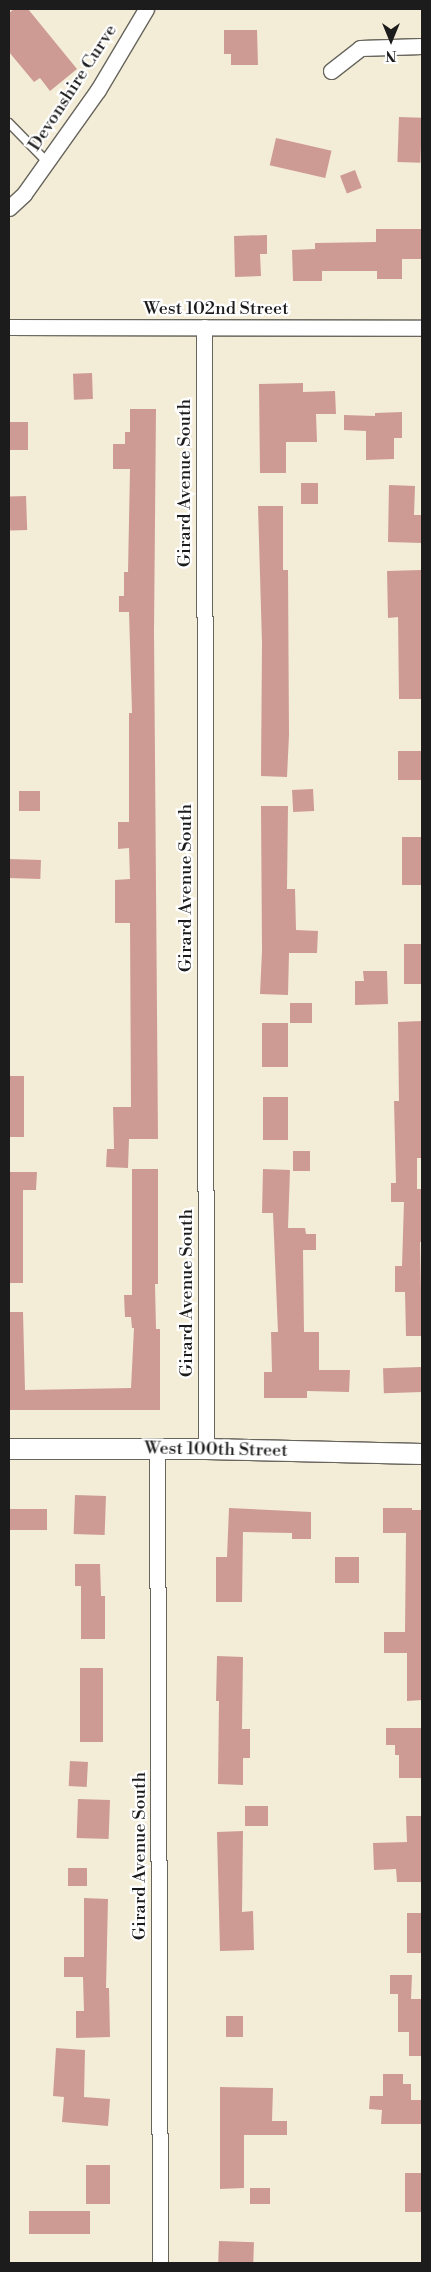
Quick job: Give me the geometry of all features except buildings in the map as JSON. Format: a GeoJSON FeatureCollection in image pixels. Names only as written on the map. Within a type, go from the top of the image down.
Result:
{"type":"FeatureCollection","features":[{"type":"Feature","properties":{"kind":"street","name":"Devonshire Curve"},"geometry":{"type":"LineString","coordinates":[[9,208],[24,194],[48,163],[98,90],[146,9]]}},
{"type":"Feature","properties":{"kind":"street"},"geometry":{"type":"LineString","coordinates":[[331,71],[360,48],[422,46]]}},
{"type":"Feature","properties":{"kind":"street","name":"West 102nd Street"},"geometry":{"type":"LineString","coordinates":[[9,328],[422,328]]}},
{"type":"Feature","properties":{"kind":"street","name":"Girard Avenue South"},"geometry":{"type":"LineString","coordinates":[[204,328],[206,1449]]}},
{"type":"Feature","properties":{"kind":"street","name":"West 100th Street"},"geometry":{"type":"LineString","coordinates":[[9,1449],[206,1449],[422,1454]]}},
{"type":"Feature","properties":{"kind":"street","name":"Girard Avenue South"},"geometry":{"type":"LineString","coordinates":[[157,1449],[160,2263]]}},
{"type":"Feature","properties":{"kind":"lane"},"geometry":{"type":"LineString","coordinates":[[9,123],[48,163]]}}]}
